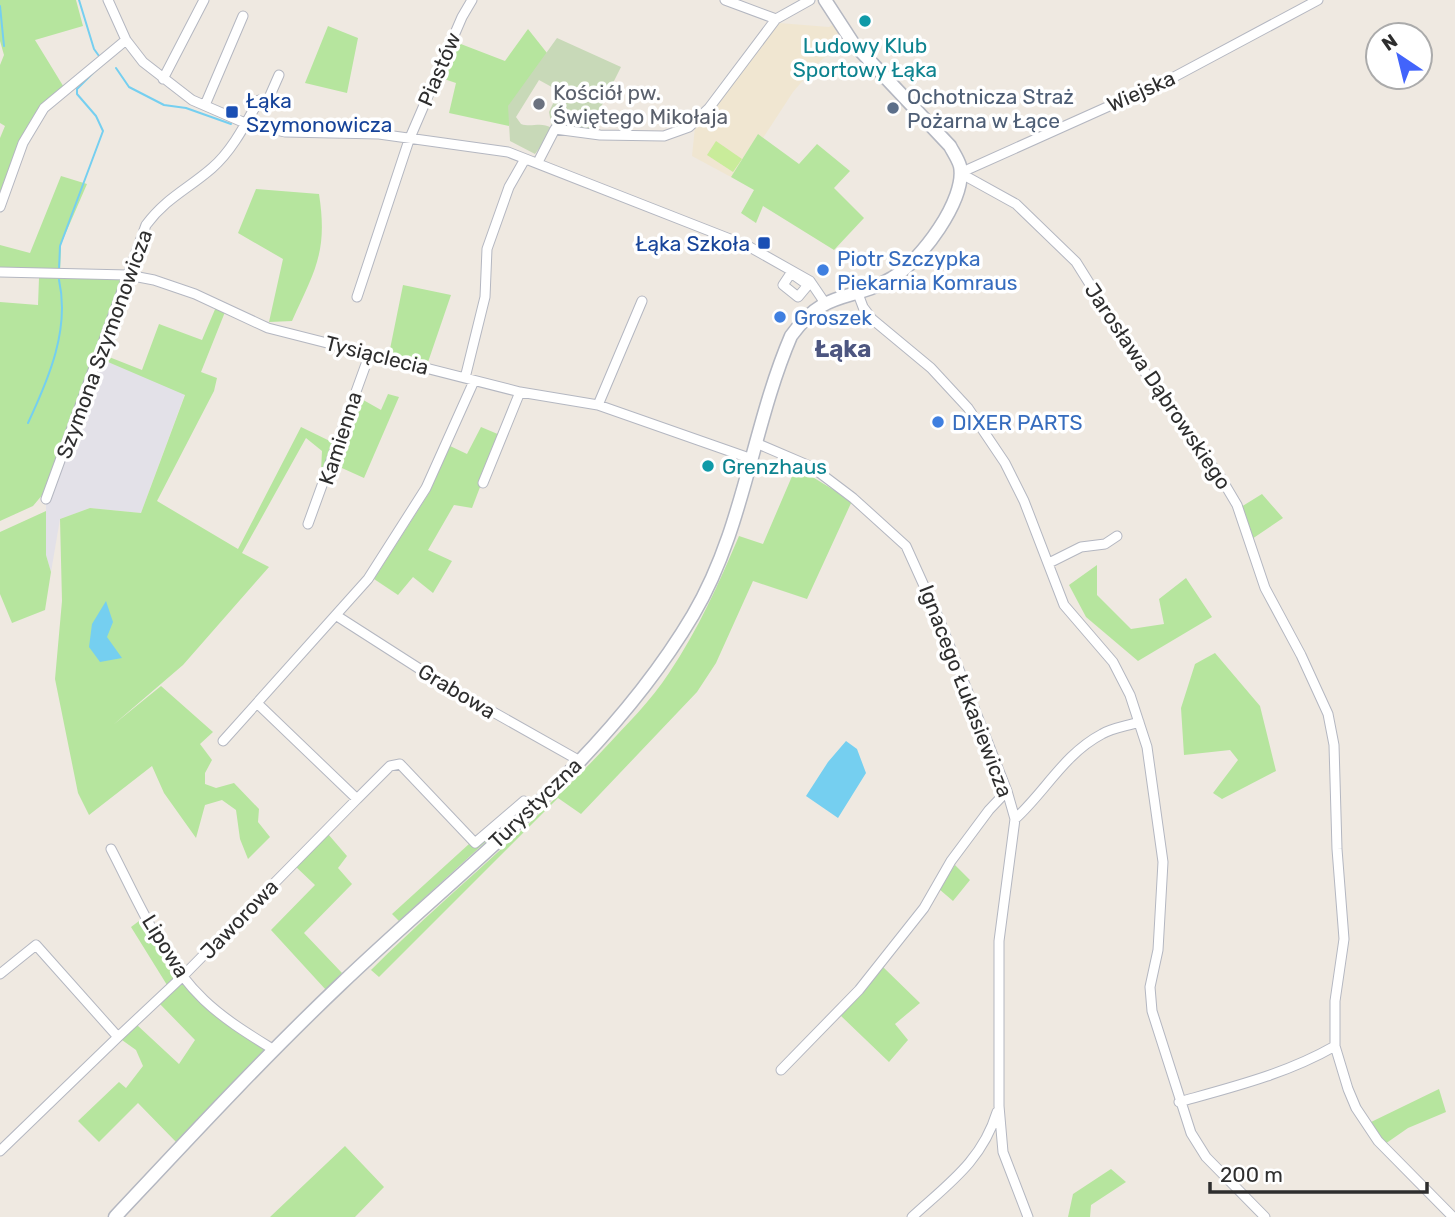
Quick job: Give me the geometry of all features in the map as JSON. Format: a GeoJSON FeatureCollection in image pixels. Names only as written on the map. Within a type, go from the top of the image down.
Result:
{"type":"FeatureCollection","features":[{"type":"Feature","properties":{"kind":"main road"},"geometry":{"type":"LineString","coordinates":[[824,303],[889,280],[917,255],[955,199],[960,173],[960,164],[950,146],[853,43],[825,0]]}},
{"type":"Feature","properties":{"kind":"main road","name":"Turystyczna"},"geometry":{"type":"LineString","coordinates":[[115,1217],[274,1050],[580,761],[645,688],[695,611],[723,552],[791,336],[802,321],[824,303]]}},
{"type":"Feature","properties":{"kind":"street"},"geometry":{"type":"LineString","coordinates":[[108,0],[126,40],[143,62],[179,92],[246,123],[285,132],[379,134],[508,152],[748,246],[810,281],[824,303]]}},
{"type":"Feature","properties":{"kind":"street"},"geometry":{"type":"LineString","coordinates":[[163,79],[204,0]]}},
{"type":"Feature","properties":{"kind":"street","name":"Piastów"},"geometry":{"type":"LineString","coordinates":[[357,297],[409,140],[461,17],[472,0]]}},
{"type":"Feature","properties":{"kind":"street"},"geometry":{"type":"LineString","coordinates":[[725,0],[776,19]]}},
{"type":"Feature","properties":{"kind":"street"},"geometry":{"type":"LineString","coordinates":[[538,162],[555,130],[600,135],[664,136],[689,127],[709,108],[776,19],[810,0]]}},
{"type":"Feature","properties":{"kind":"street","name":"Wiejska"},"geometry":{"type":"LineString","coordinates":[[960,173],[1174,77],[1318,0]]}},
{"type":"Feature","properties":{"kind":"street"},"geometry":{"type":"LineString","coordinates":[[205,105],[243,16]]}},
{"type":"Feature","properties":{"kind":"street"},"geometry":{"type":"LineString","coordinates":[[0,207],[2,195],[23,143],[44,108],[126,40]]}},
{"type":"Feature","properties":{"kind":"street","name":"Szymona Szymonowicza"},"geometry":{"type":"LineString","coordinates":[[46,499],[146,225],[161,204],[213,167],[246,123],[259,100],[268,100],[279,75]]}},
{"type":"Feature","properties":{"kind":"street"},"geometry":{"type":"LineString","coordinates":[[223,741],[338,616],[368,579],[426,488],[470,379],[485,297],[487,249],[509,187],[525,159]]}},
{"type":"Feature","properties":{"kind":"street","name":"Jarosława Dąbrowskiego"},"geometry":{"type":"LineString","coordinates":[[960,173],[1016,204],[1076,262],[1153,385],[1222,478],[1237,505],[1265,589],[1301,655],[1328,714],[1334,745],[1337,849],[1344,939],[1335,1001],[1335,1046]]}},
{"type":"Feature","properties":{"kind":"street","name":"Tysiąclecia"},"geometry":{"type":"LineString","coordinates":[[0,272],[128,275],[154,280],[195,294],[268,328],[520,392],[598,405],[752,459]]}},
{"type":"Feature","properties":{"kind":"street"},"geometry":{"type":"LineString","coordinates":[[857,291],[863,307],[872,318],[931,368],[968,408],[1005,463],[1065,605],[1113,662],[1130,695],[1151,774],[1163,862],[1158,950],[1150,987],[1152,1012],[1191,1133],[1206,1157],[1265,1217]]}},
{"type":"Feature","properties":{"kind":"street"},"geometry":{"type":"LineString","coordinates":[[598,405],[642,301]]}},
{"type":"Feature","properties":{"kind":"street","name":"Kamienna"},"geometry":{"type":"LineString","coordinates":[[309,524],[370,353]]}},
{"type":"Feature","properties":{"kind":"street"},"geometry":{"type":"LineString","coordinates":[[483,483],[520,392]]}},
{"type":"Feature","properties":{"kind":"street","name":"Ignacego Łukasiewicza"},"geometry":{"type":"LineString","coordinates":[[756,443],[813,467],[853,498],[906,546],[939,619],[1007,791],[1015,820],[999,941],[999,1106],[1003,1152],[1028,1217]]}},
{"type":"Feature","properties":{"kind":"street"},"geometry":{"type":"LineString","coordinates":[[1049,563],[1081,547],[1105,544],[1117,536]]}},
{"type":"Feature","properties":{"kind":"street","name":"Grabowa"},"geometry":{"type":"LineString","coordinates":[[338,616],[440,682],[580,761]]}},
{"type":"Feature","properties":{"kind":"street"},"geometry":{"type":"LineString","coordinates":[[258,704],[356,799]]}},
{"type":"Feature","properties":{"kind":"street"},"geometry":{"type":"LineString","coordinates":[[1015,820],[1037,799],[1074,753],[1103,733],[1139,722]]}},
{"type":"Feature","properties":{"kind":"street","name":"Jaworowa"},"geometry":{"type":"LineString","coordinates":[[0,1151],[183,976],[390,766],[400,764],[475,844],[524,801],[531,808]]}},
{"type":"Feature","properties":{"kind":"street"},"geometry":{"type":"LineString","coordinates":[[781,1070],[859,990],[924,908],[951,861],[981,820],[1007,791]]}},
{"type":"Feature","properties":{"kind":"street","name":"Lipowa"},"geometry":{"type":"LineString","coordinates":[[111,849],[183,976],[220,1014],[274,1050]]}},
{"type":"Feature","properties":{"kind":"street"},"geometry":{"type":"LineString","coordinates":[[0,974],[36,944],[118,1037]]}},
{"type":"Feature","properties":{"kind":"street"},"geometry":{"type":"LineString","coordinates":[[1179,1102],[1259,1077],[1282,1073],[1335,1046],[1348,1089],[1378,1141],[1452,1217]]}},
{"type":"Feature","properties":{"kind":"street","name":"Ignacego Łukasiewicza"},"geometry":{"type":"LineString","coordinates":[[912,1217],[976,1158],[988,1140],[999,1106]]}},
{"type":"Feature","properties":{"kind":"shaded area"},"geometry":{"type":"Polygon","coordinates":[[[779,23],[829,27],[834,24],[845,41],[819,62],[793,92],[763,138],[758,134],[731,177],[692,156],[695,127],[779,23]]]}},
{"type":"Feature","properties":{"kind":"shaded area"},"geometry":{"type":"Polygon","coordinates":[[[97,357],[185,394],[141,513],[90,508],[60,519],[51,572],[46,555],[46,499],[97,357]]]}},
{"type":"Feature","properties":{"kind":"green space"},"geometry":{"type":"Polygon","coordinates":[[[0,0],[76,0],[83,26],[35,40],[65,89],[42,107],[3,193],[0,190],[0,138],[5,126],[0,123],[0,65],[4,55],[0,41],[0,0]]]}},
{"type":"Feature","properties":{"kind":"green space"},"geometry":{"type":"Polygon","coordinates":[[[328,26],[358,38],[347,93],[305,83],[328,26]]]}},
{"type":"Feature","properties":{"kind":"green space"},"geometry":{"type":"Polygon","coordinates":[[[528,29],[547,53],[509,106],[509,126],[449,113],[456,83],[438,77],[453,41],[505,61],[528,29]]]}},
{"type":"Feature","properties":{"kind":"green space"},"geometry":{"type":"Polygon","coordinates":[[[557,38],[621,67],[589,131],[554,128],[535,154],[510,141],[508,106],[557,38]],[[539,80],[516,117],[521,124],[552,128],[549,112],[559,91],[539,80]]]}},
{"type":"Feature","properties":{"kind":"green space"},"geometry":{"type":"Polygon","coordinates":[[[758,134],[799,164],[817,144],[850,171],[834,188],[864,218],[834,250],[763,206],[756,223],[741,213],[754,190],[731,177],[758,134]]]}},
{"type":"Feature","properties":{"kind":"green space"},"geometry":{"type":"Polygon","coordinates":[[[716,141],[742,159],[733,172],[707,155],[716,141]]]}},
{"type":"Feature","properties":{"kind":"green space"},"geometry":{"type":"Polygon","coordinates":[[[61,176],[87,184],[61,244],[60,272],[0,267],[0,245],[30,253],[61,176]]]}},
{"type":"Feature","properties":{"kind":"green space"},"geometry":{"type":"Polygon","coordinates":[[[256,189],[319,194],[322,231],[318,260],[292,321],[269,322],[283,259],[238,233],[256,189]]]}},
{"type":"Feature","properties":{"kind":"green space"},"geometry":{"type":"Polygon","coordinates":[[[39,278],[119,279],[122,283],[43,494],[33,506],[0,521],[0,302],[38,305],[39,278]]]}},
{"type":"Feature","properties":{"kind":"green space"},"geometry":{"type":"Polygon","coordinates":[[[403,285],[451,295],[427,365],[389,354],[403,285]]]}},
{"type":"Feature","properties":{"kind":"green space"},"geometry":{"type":"Polygon","coordinates":[[[216,307],[225,312],[201,372],[217,378],[214,391],[157,501],[238,549],[301,427],[336,444],[358,397],[381,410],[388,394],[399,397],[364,478],[333,464],[320,491],[322,451],[306,438],[242,553],[269,567],[183,665],[113,725],[161,686],[213,732],[200,744],[212,760],[205,773],[205,784],[216,788],[234,783],[259,809],[258,822],[270,837],[248,859],[240,839],[236,810],[222,800],[205,805],[196,838],[164,793],[152,766],[89,815],[78,793],[55,679],[62,601],[60,519],[90,508],[141,513],[185,395],[101,359],[104,355],[142,370],[159,324],[202,340],[216,307]]]}},
{"type":"Feature","properties":{"kind":"green space"},"geometry":{"type":"Polygon","coordinates":[[[481,427],[500,435],[472,508],[454,505],[428,550],[452,561],[433,593],[413,577],[398,595],[374,579],[429,493],[450,446],[467,454],[481,427]]]}},
{"type":"Feature","properties":{"kind":"green space"},"geometry":{"type":"Polygon","coordinates":[[[796,467],[852,501],[807,599],[753,581],[716,663],[697,692],[581,814],[558,798],[379,977],[371,970],[547,807],[638,713],[680,657],[716,589],[739,536],[763,544],[796,467]]]}},
{"type":"Feature","properties":{"kind":"green space"},"geometry":{"type":"Polygon","coordinates":[[[1262,494],[1283,518],[1252,539],[1241,507],[1262,494]]]}},
{"type":"Feature","properties":{"kind":"green space"},"geometry":{"type":"Polygon","coordinates":[[[46,511],[46,555],[51,572],[45,610],[12,623],[0,594],[0,532],[46,511]]]}},
{"type":"Feature","properties":{"kind":"green space"},"geometry":{"type":"Polygon","coordinates":[[[1097,565],[1097,595],[1131,629],[1164,624],[1159,599],[1186,578],[1212,617],[1138,661],[1086,617],[1069,585],[1097,565]]]}},
{"type":"Feature","properties":{"kind":"green space"},"geometry":{"type":"Polygon","coordinates":[[[1215,653],[1260,706],[1276,771],[1222,799],[1213,793],[1238,760],[1230,750],[1184,755],[1181,708],[1195,664],[1215,653]]]}},
{"type":"Feature","properties":{"kind":"green space"},"geometry":{"type":"Polygon","coordinates":[[[517,813],[399,921],[392,914],[469,844],[477,846],[517,813]]]}},
{"type":"Feature","properties":{"kind":"green space"},"geometry":{"type":"Polygon","coordinates":[[[328,834],[347,856],[338,868],[352,884],[304,933],[342,973],[326,990],[271,930],[315,885],[295,866],[328,834]]]}},
{"type":"Feature","properties":{"kind":"green space"},"geometry":{"type":"Polygon","coordinates":[[[955,865],[970,880],[953,901],[939,889],[955,865]]]}},
{"type":"Feature","properties":{"kind":"green space"},"geometry":{"type":"Polygon","coordinates":[[[143,918],[178,975],[167,985],[131,927],[143,918]]]}},
{"type":"Feature","properties":{"kind":"green space"},"geometry":{"type":"Polygon","coordinates":[[[883,967],[920,1003],[895,1024],[908,1040],[889,1062],[840,1015],[883,967]]]}},
{"type":"Feature","properties":{"kind":"green space"},"geometry":{"type":"Polygon","coordinates":[[[181,982],[208,1010],[266,1051],[178,1144],[138,1103],[99,1142],[78,1121],[119,1082],[126,1088],[143,1066],[136,1050],[122,1040],[137,1025],[179,1064],[195,1040],[159,1003],[181,982]]]}},
{"type":"Feature","properties":{"kind":"green space"},"geometry":{"type":"Polygon","coordinates":[[[1439,1089],[1446,1112],[1408,1128],[1385,1144],[1369,1123],[1439,1089]]]}},
{"type":"Feature","properties":{"kind":"green space"},"geometry":{"type":"Polygon","coordinates":[[[345,1146],[384,1187],[355,1217],[270,1217],[345,1146]]]}},
{"type":"Feature","properties":{"kind":"green space"},"geometry":{"type":"Polygon","coordinates":[[[1111,1169],[1126,1182],[1091,1205],[1090,1217],[1068,1217],[1073,1194],[1111,1169]]]}},
{"type":"Feature","properties":{"kind":"water"},"geometry":{"type":"Polygon","coordinates":[[[106,601],[113,622],[107,637],[122,658],[100,662],[89,647],[92,624],[106,601]]]}},
{"type":"Feature","properties":{"kind":"water"},"geometry":{"type":"Polygon","coordinates":[[[846,741],[857,749],[866,773],[838,818],[806,796],[828,762],[846,741]]]}},
{"type":"Feature","properties":{"kind":"waterway"},"geometry":{"type":"LineString","coordinates":[[79,0],[94,49],[99,56]]}},
{"type":"Feature","properties":{"kind":"waterway"},"geometry":{"type":"LineString","coordinates":[[0,6],[4,46]]}},
{"type":"Feature","properties":{"kind":"waterway"},"geometry":{"type":"LineString","coordinates":[[59,270],[60,246],[103,131],[96,116],[77,94],[77,89],[99,67]]}},
{"type":"Feature","properties":{"kind":"waterway"},"geometry":{"type":"LineString","coordinates":[[116,68],[129,87],[164,105],[186,108],[231,124]]}},
{"type":"Feature","properties":{"kind":"waterway"},"geometry":{"type":"LineString","coordinates":[[28,423],[50,371],[60,335],[62,298],[59,280]]}},
{"type":"Feature","properties":{"kind":"place","name":"Ludowy Klub Sportowy Łąka"},"geometry":{"type":"Point","coordinates":[865,21]}},
{"type":"Feature","properties":{"kind":"place","name":"Kościół pw. Świętego Mikołaja"},"geometry":{"type":"Point","coordinates":[539,104]}},
{"type":"Feature","properties":{"kind":"place","name":"Ochotnicza Straż Pożarna w Łące"},"geometry":{"type":"Point","coordinates":[893,108]}},
{"type":"Feature","properties":{"kind":"place","name":"Łąka Szymonowicza"},"geometry":{"type":"Point","coordinates":[232,112]}},
{"type":"Feature","properties":{"kind":"place","name":"Łąka Szkoła"},"geometry":{"type":"Point","coordinates":[764,243]}},
{"type":"Feature","properties":{"kind":"place","name":"Piotr Szczypka Piekarnia Komraus"},"geometry":{"type":"Point","coordinates":[823,270]}},
{"type":"Feature","properties":{"kind":"place","name":"Groszek"},"geometry":{"type":"Point","coordinates":[780,317]}},
{"type":"Feature","properties":{"kind":"place","name":"DIXER PARTS"},"geometry":{"type":"Point","coordinates":[938,422]}},
{"type":"Feature","properties":{"kind":"place","name":"Grenzhaus"},"geometry":{"type":"Point","coordinates":[708,466]}},
{"type":"Feature","properties":{"kind":"district","name":"Łąka"},"geometry":{"type":"Point","coordinates":[843,349]}}]}
